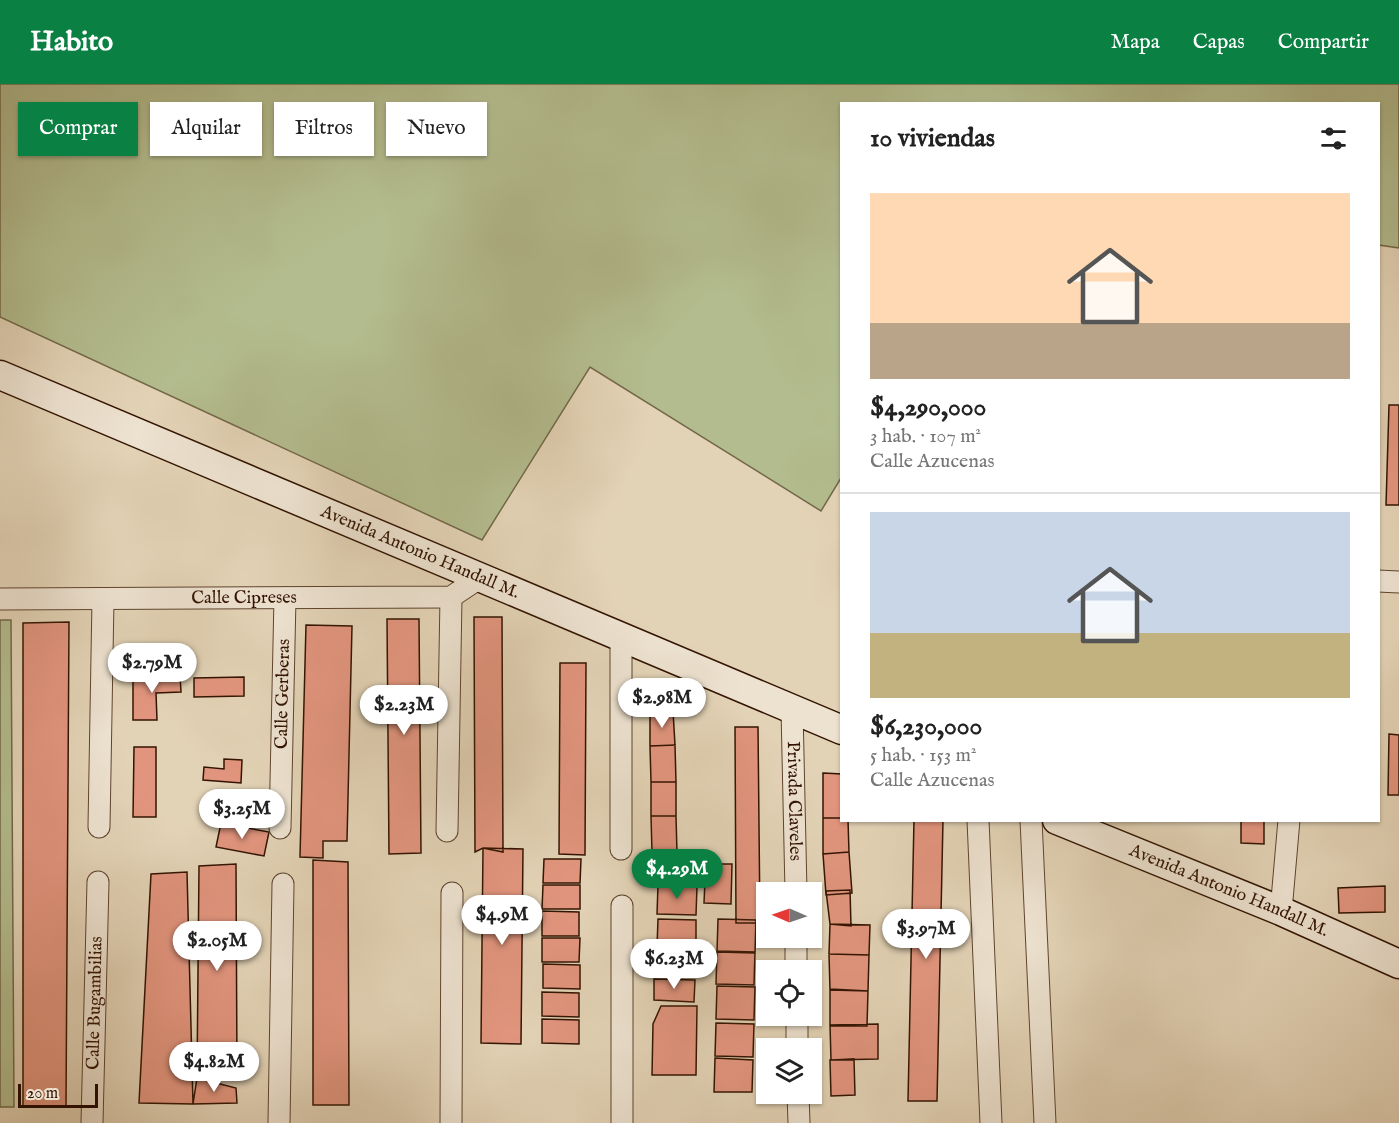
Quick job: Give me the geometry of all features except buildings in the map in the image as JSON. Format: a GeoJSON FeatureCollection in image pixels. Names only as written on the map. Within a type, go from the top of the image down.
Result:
{"type":"FeatureCollection","features":[{"type":"Feature","properties":{"kind":"street","name":"Avenida Antonio Handall M."},"geometry":{"type":"LineString","coordinates":[[0,375],[840,729]]}},
{"type":"Feature","properties":{"kind":"street"},"geometry":{"type":"LineString","coordinates":[[447,831],[451,597],[481,577]]}},
{"type":"Feature","properties":{"kind":"street"},"geometry":{"type":"LineString","coordinates":[[1380,581],[1399,582]]}},
{"type":"Feature","properties":{"kind":"street","name":"Calle Cipreses"},"geometry":{"type":"LineString","coordinates":[[0,599],[451,597]]}},
{"type":"Feature","properties":{"kind":"street","name":"Calle Gerberas"},"geometry":{"type":"LineString","coordinates":[[280,828],[285,598]]}},
{"type":"Feature","properties":{"kind":"street"},"geometry":{"type":"LineString","coordinates":[[99,827],[103,599]]}},
{"type":"Feature","properties":{"kind":"street"},"geometry":{"type":"LineString","coordinates":[[621,637],[621,849]]}},
{"type":"Feature","properties":{"kind":"street","name":"Privada Claveles"},"geometry":{"type":"LineString","coordinates":[[792,709],[796,882]]}},
{"type":"Feature","properties":{"kind":"street"},"geometry":{"type":"LineString","coordinates":[[978,822],[991,1123]]}},
{"type":"Feature","properties":{"kind":"street"},"geometry":{"type":"LineString","coordinates":[[1031,822],[1045,1123]]}},
{"type":"Feature","properties":{"kind":"street","name":"Avenida Antonio Handall M."},"geometry":{"type":"LineString","coordinates":[[1062,822],[1281,910],[1399,964]]}},
{"type":"Feature","properties":{"kind":"street"},"geometry":{"type":"LineString","coordinates":[[1281,910],[1289,822]]}},
{"type":"Feature","properties":{"kind":"street","name":"Calle Bugambilias"},"geometry":{"type":"LineString","coordinates":[[92,1123],[98,882]]}},
{"type":"Feature","properties":{"kind":"street"},"geometry":{"type":"LineString","coordinates":[[279,1123],[284,884]]}},
{"type":"Feature","properties":{"kind":"street"},"geometry":{"type":"LineString","coordinates":[[451,1123],[452,893]]}},
{"type":"Feature","properties":{"kind":"street"},"geometry":{"type":"LineString","coordinates":[[622,906],[622,1123]]}},
{"type":"Feature","properties":{"kind":"street"},"geometry":{"type":"LineString","coordinates":[[798,1104],[799,1123]]}},
{"type":"Feature","properties":{"kind":"green space"},"geometry":{"type":"Polygon","coordinates":[[[0,84],[1399,84],[1399,248],[1380,245],[1380,102],[840,102],[840,480],[821,511],[590,367],[482,540],[0,317],[0,84]]]}},
{"type":"Feature","properties":{"kind":"green space"},"geometry":{"type":"Polygon","coordinates":[[[0,620],[11,620],[14,1107],[0,1107],[0,620]]]}}]}
